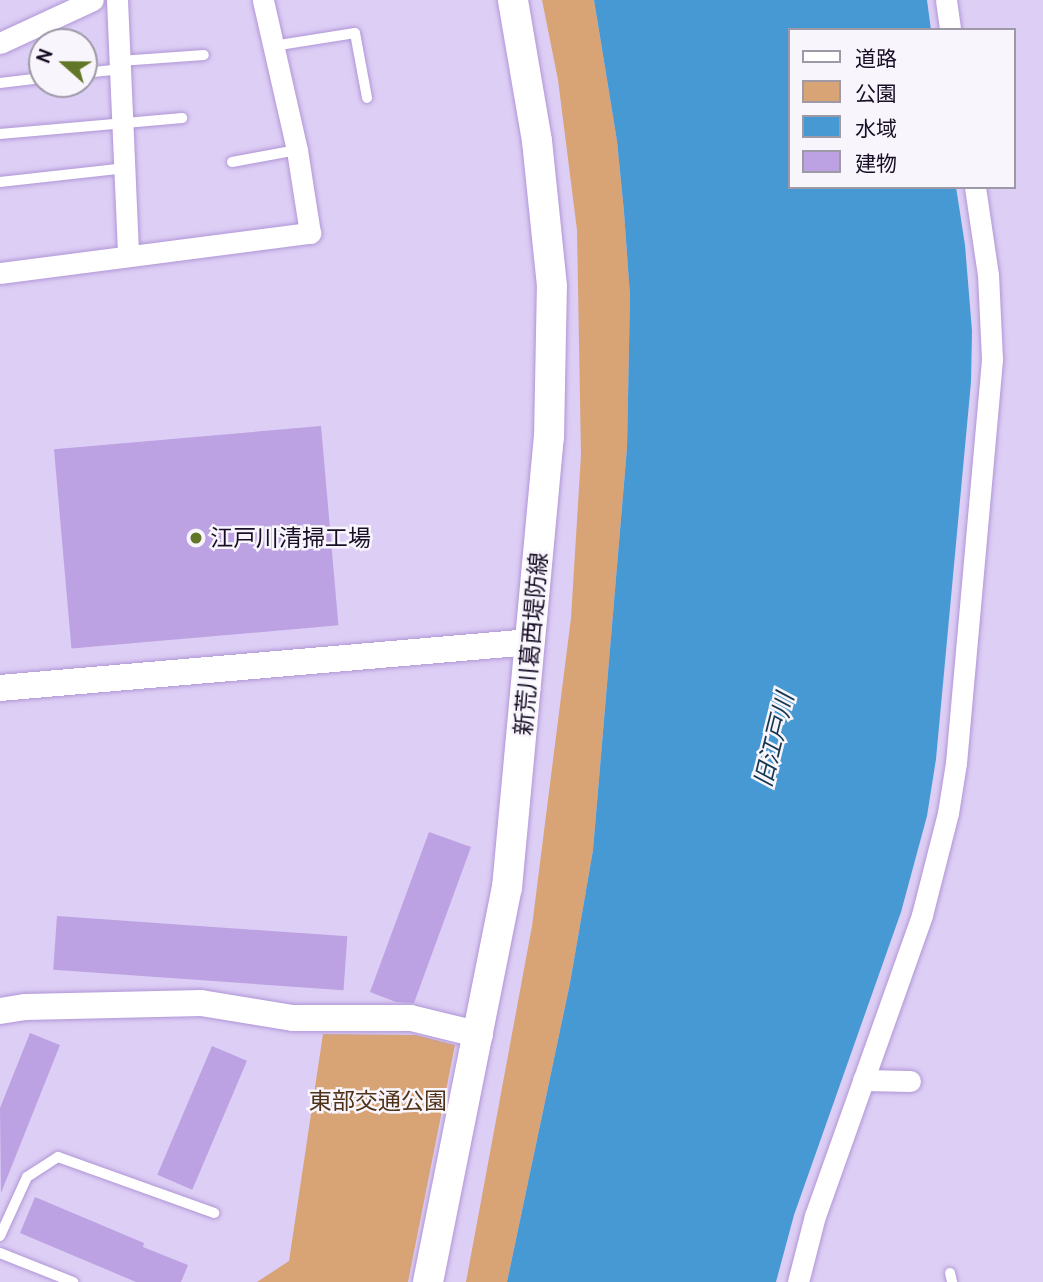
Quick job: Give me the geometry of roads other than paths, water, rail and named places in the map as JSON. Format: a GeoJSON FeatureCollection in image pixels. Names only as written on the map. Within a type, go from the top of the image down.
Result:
{"type":"FeatureCollection","features":[{"type":"Feature","properties":{"kind":"main road","name":"新荒川葛西堤防線"},"geometry":{"type":"LineString","coordinates":[[428,1282],[499,937],[513,840],[549,438],[552,286],[537,141],[513,0]]}},
{"type":"Feature","properties":{"kind":"street"},"geometry":{"type":"LineString","coordinates":[[0,43],[93,0]]}},
{"type":"Feature","properties":{"kind":"street"},"geometry":{"type":"LineString","coordinates":[[117,0],[128,256]]}},
{"type":"Feature","properties":{"kind":"street"},"geometry":{"type":"LineString","coordinates":[[0,273],[310,233],[297,150],[263,0]]}},
{"type":"Feature","properties":{"kind":"street"},"geometry":{"type":"LineString","coordinates":[[946,0],[950,28]]}},
{"type":"Feature","properties":{"kind":"street"},"geometry":{"type":"LineString","coordinates":[[797,1282],[815,1216],[922,915],[948,813],[956,763],[992,359],[988,275],[975,189]]}},
{"type":"Feature","properties":{"kind":"street"},"geometry":{"type":"LineString","coordinates":[[0,688],[530,642]]}},
{"type":"Feature","properties":{"kind":"street"},"geometry":{"type":"LineString","coordinates":[[0,1011],[26,1007],[201,1003],[293,1018],[411,1018],[480,1035]]}},
{"type":"Feature","properties":{"kind":"street"},"geometry":{"type":"LineString","coordinates":[[863,1080],[910,1081]]}},
{"type":"Feature","properties":{"kind":"lane"},"geometry":{"type":"LineString","coordinates":[[273,46],[355,33],[367,98]]}},
{"type":"Feature","properties":{"kind":"lane"},"geometry":{"type":"LineString","coordinates":[[98,70],[204,55]]}},
{"type":"Feature","properties":{"kind":"lane"},"geometry":{"type":"LineString","coordinates":[[0,83],[28,80]]}},
{"type":"Feature","properties":{"kind":"lane"},"geometry":{"type":"LineString","coordinates":[[0,134],[123,121],[182,118]]}},
{"type":"Feature","properties":{"kind":"lane"},"geometry":{"type":"LineString","coordinates":[[232,162],[297,150]]}},
{"type":"Feature","properties":{"kind":"lane"},"geometry":{"type":"LineString","coordinates":[[0,182],[126,168]]}},
{"type":"Feature","properties":{"kind":"lane"},"geometry":{"type":"LineString","coordinates":[[0,1236],[27,1177],[58,1157],[214,1213]]}},
{"type":"Feature","properties":{"kind":"lane"},"geometry":{"type":"LineString","coordinates":[[0,1253],[73,1282]]}},
{"type":"Feature","properties":{"kind":"water","name":"旧江戸川"},"geometry":{"type":"Polygon","coordinates":[[[594,0],[927,0],[931,28],[788,28],[788,189],[956,189],[965,245],[972,331],[971,382],[936,759],[927,816],[901,912],[794,1215],[776,1282],[507,1282],[570,983],[593,850],[627,448],[630,296],[617,141],[594,0]]]}},
{"type":"Feature","properties":{"kind":"place","name":"江戸川清掃工場"},"geometry":{"type":"Point","coordinates":[196,538]}},
{"type":"Feature","properties":{"kind":"park label","name":"東部交通公園"},"geometry":{"type":"Point","coordinates":[378,1101]}}]}
